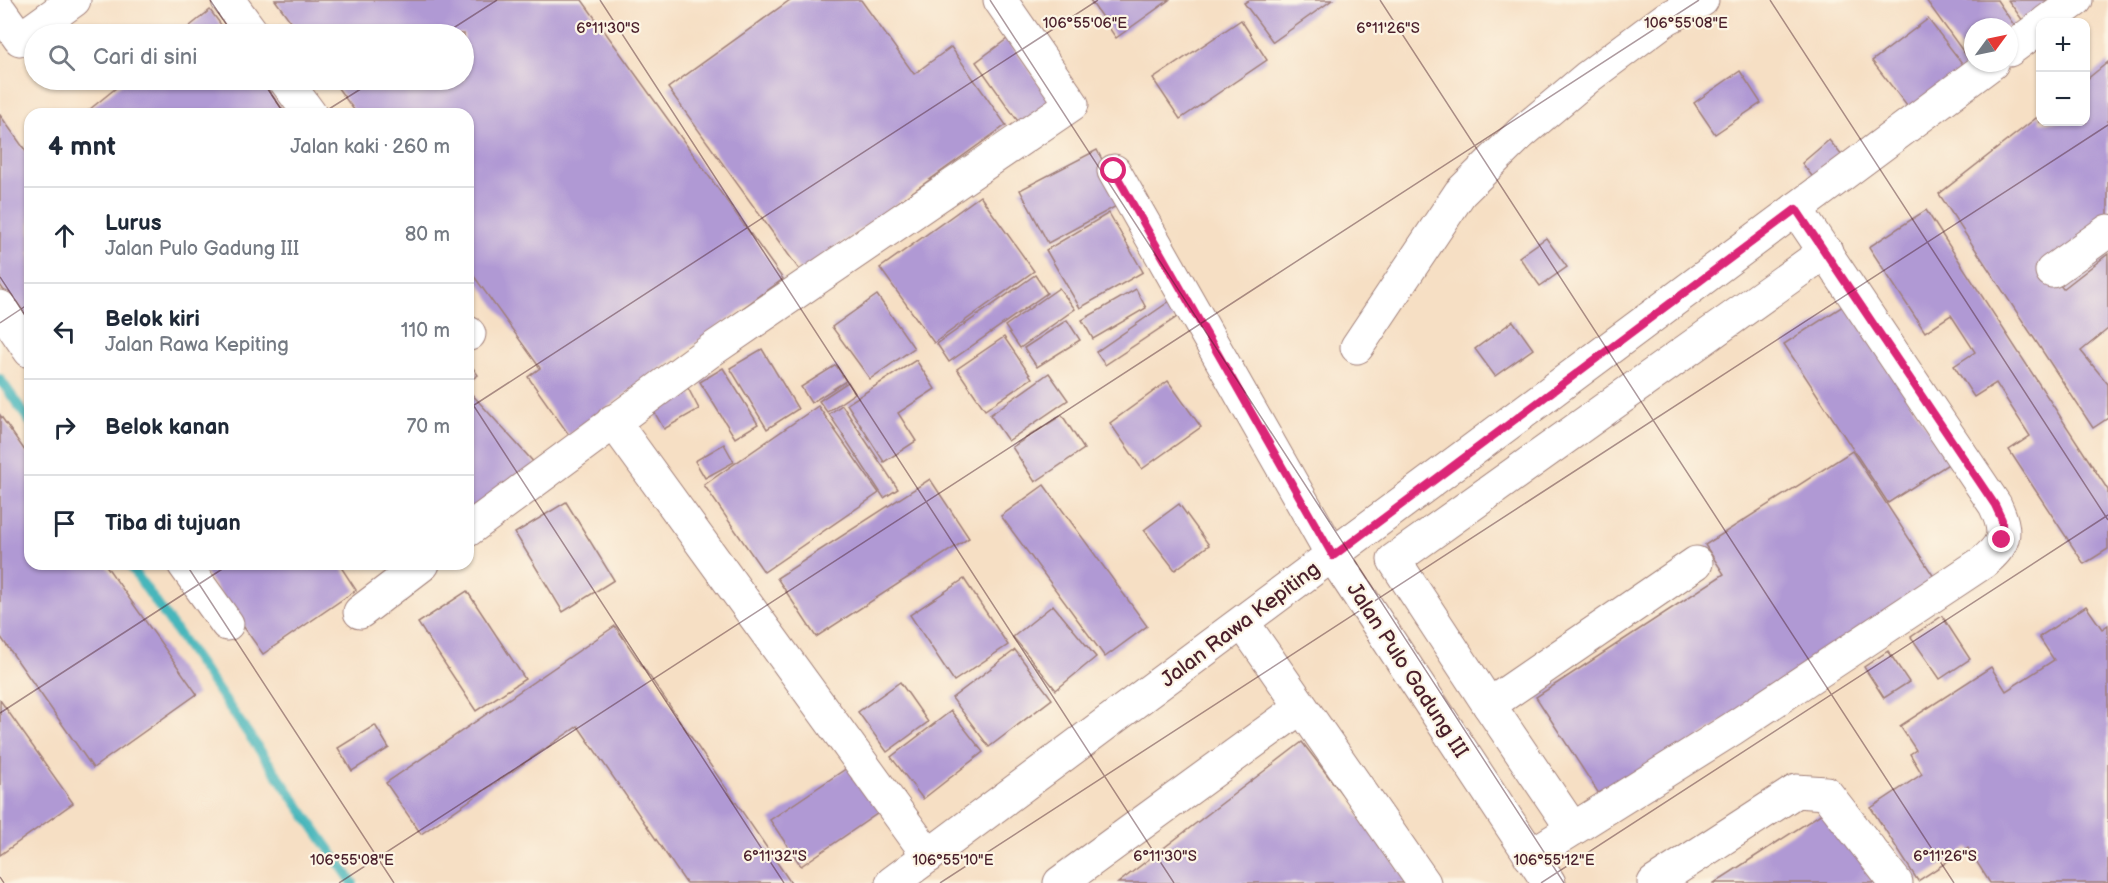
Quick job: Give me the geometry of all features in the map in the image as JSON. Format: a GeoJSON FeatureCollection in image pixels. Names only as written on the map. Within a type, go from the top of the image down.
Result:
{"type":"FeatureCollection","features":[{"type":"Feature","properties":{"kind":"street"},"geometry":{"type":"LineString","coordinates":[[41,24],[74,0]]}},
{"type":"Feature","properties":{"kind":"street"},"geometry":{"type":"LineString","coordinates":[[228,0],[246,24]]}},
{"type":"Feature","properties":{"kind":"street"},"geometry":{"type":"LineString","coordinates":[[474,525],[613,421],[1072,104],[1000,0]]}},
{"type":"Feature","properties":{"kind":"street"},"geometry":{"type":"LineString","coordinates":[[1357,347],[1460,193],[1520,134],[1588,77],[1667,18],[1702,0]]}},
{"type":"Feature","properties":{"kind":"street"},"geometry":{"type":"LineString","coordinates":[[2051,18],[2076,0]]}},
{"type":"Feature","properties":{"kind":"street"},"geometry":{"type":"LineString","coordinates":[[0,11],[10,46],[24,36]]}},
{"type":"Feature","properties":{"kind":"street"},"geometry":{"type":"LineString","coordinates":[[2018,43],[2036,30]]}},
{"type":"Feature","properties":{"kind":"street","name":"Jalan Rawa Kepiting"},"geometry":{"type":"LineString","coordinates":[[892,883],[1980,72]]}},
{"type":"Feature","properties":{"kind":"street"},"geometry":{"type":"LineString","coordinates":[[292,90],[306,108]]}},
{"type":"Feature","properties":{"kind":"street","name":"Jalan Pulo Gadung III"},"geometry":{"type":"LineString","coordinates":[[1114,171],[1333,556],[1549,883]]}},
{"type":"Feature","properties":{"kind":"street"},"geometry":{"type":"LineString","coordinates":[[1530,856],[1732,729],[1982,563],[1999,547],[2003,532],[1995,505],[1796,209]]}},
{"type":"Feature","properties":{"kind":"street"},"geometry":{"type":"LineString","coordinates":[[2052,270],[2108,231]]}},
{"type":"Feature","properties":{"kind":"street"},"geometry":{"type":"LineString","coordinates":[[1572,828],[1394,560],[1826,251]]}},
{"type":"Feature","properties":{"kind":"street"},"geometry":{"type":"LineString","coordinates":[[0,307],[24,342]]}},
{"type":"Feature","properties":{"kind":"street"},"geometry":{"type":"LineString","coordinates":[[613,421],[929,856]]}},
{"type":"Feature","properties":{"kind":"street"},"geometry":{"type":"LineString","coordinates":[[1489,705],[1696,563]]}},
{"type":"Feature","properties":{"kind":"street"},"geometry":{"type":"LineString","coordinates":[[188,570],[227,624]]}},
{"type":"Feature","properties":{"kind":"street"},"geometry":{"type":"LineString","coordinates":[[360,612],[415,570]]}},
{"type":"Feature","properties":{"kind":"street"},"geometry":{"type":"LineString","coordinates":[[1243,623],[1424,883]]}},
{"type":"Feature","properties":{"kind":"street"},"geometry":{"type":"LineString","coordinates":[[1060,883],[1301,707]]}},
{"type":"Feature","properties":{"kind":"street"},"geometry":{"type":"LineString","coordinates":[[1654,883],[1796,791],[1826,793],[1896,883]]}},
{"type":"Feature","properties":{"kind":"building"},"geometry":{"type":"Polygon","coordinates":[[[275,0],[582,0],[783,279],[569,435],[528,377],[540,368],[474,276],[474,108],[353,108],[339,90],[474,90],[474,24],[293,24],[275,0]]]}},
{"type":"Feature","properties":{"kind":"building"},"geometry":{"type":"Polygon","coordinates":[[[790,0],[861,0],[914,74],[951,47],[1006,125],[801,272],[668,88],[790,0]]]}},
{"type":"Feature","properties":{"kind":"building"},"geometry":{"type":"Polygon","coordinates":[[[1090,0],[1169,0],[1116,38],[1090,0]]]}},
{"type":"Feature","properties":{"kind":"building"},"geometry":{"type":"Polygon","coordinates":[[[1249,0],[1332,0],[1273,42],[1244,3],[1249,0]]]}},
{"type":"Feature","properties":{"kind":"building"},"geometry":{"type":"Polygon","coordinates":[[[1926,0],[1997,0],[2009,18],[1964,18],[1964,53],[1926,0]]]}},
{"type":"Feature","properties":{"kind":"building"},"geometry":{"type":"Polygon","coordinates":[[[2008,0],[2052,0],[2023,21],[2008,0]]]}},
{"type":"Feature","properties":{"kind":"building"},"geometry":{"type":"Polygon","coordinates":[[[210,10],[220,24],[192,24],[210,10]]]}},
{"type":"Feature","properties":{"kind":"building"},"geometry":{"type":"Polygon","coordinates":[[[1928,19],[1964,66],[1964,72],[1969,72],[1914,115],[1872,61],[1928,19]]]}},
{"type":"Feature","properties":{"kind":"building"},"geometry":{"type":"Polygon","coordinates":[[[1241,20],[1267,60],[1180,119],[1153,79],[1241,20]]]}},
{"type":"Feature","properties":{"kind":"building"},"geometry":{"type":"Polygon","coordinates":[[[1007,39],[1054,104],[1022,127],[976,62],[1007,39]]]}},
{"type":"Feature","properties":{"kind":"building"},"geometry":{"type":"Polygon","coordinates":[[[2108,62],[2108,225],[2049,271],[2063,289],[2108,254],[2108,329],[2081,351],[2108,384],[2108,418],[2093,428],[1939,194],[2036,118],[2036,126],[2090,126],[2090,77],[2108,62]]]}},
{"type":"Feature","properties":{"kind":"building"},"geometry":{"type":"Polygon","coordinates":[[[1740,71],[1761,103],[1715,134],[1694,103],[1740,71]]]}},
{"type":"Feature","properties":{"kind":"building"},"geometry":{"type":"Polygon","coordinates":[[[114,90],[268,90],[282,108],[91,108],[114,90]]]}},
{"type":"Feature","properties":{"kind":"building"},"geometry":{"type":"Polygon","coordinates":[[[0,115],[24,149],[24,319],[0,285],[0,115]]]}},
{"type":"Feature","properties":{"kind":"building"},"geometry":{"type":"Polygon","coordinates":[[[1829,140],[1843,157],[1815,180],[1802,163],[1829,140]]]}},
{"type":"Feature","properties":{"kind":"building"},"geometry":{"type":"Polygon","coordinates":[[[1097,150],[1124,202],[1048,243],[1020,190],[1097,150]]]}},
{"type":"Feature","properties":{"kind":"building"},"geometry":{"type":"Polygon","coordinates":[[[980,196],[1034,271],[934,343],[880,268],[980,196]]]}},
{"type":"Feature","properties":{"kind":"building"},"geometry":{"type":"Polygon","coordinates":[[[1926,210],[2108,490],[2108,549],[2084,564],[2009,450],[2030,436],[1996,383],[1974,397],[1954,366],[1975,352],[1951,315],[1925,332],[1869,247],[1926,210]]]}},
{"type":"Feature","properties":{"kind":"building"},"geometry":{"type":"Polygon","coordinates":[[[1109,213],[1143,272],[1080,308],[1046,250],[1109,213]]]}},
{"type":"Feature","properties":{"kind":"building"},"geometry":{"type":"Polygon","coordinates":[[[1546,238],[1567,267],[1540,286],[1519,257],[1546,238]]]}},
{"type":"Feature","properties":{"kind":"building"},"geometry":{"type":"Polygon","coordinates":[[[1035,275],[1047,293],[949,362],[937,344],[1035,275]]]}},
{"type":"Feature","properties":{"kind":"building"},"geometry":{"type":"Polygon","coordinates":[[[1059,288],[1075,309],[1020,348],[1005,326],[1059,288]]]}},
{"type":"Feature","properties":{"kind":"building"},"geometry":{"type":"Polygon","coordinates":[[[1136,289],[1146,308],[1093,339],[1082,320],[1136,289]]]}},
{"type":"Feature","properties":{"kind":"building"},"geometry":{"type":"Polygon","coordinates":[[[877,295],[914,348],[870,379],[832,327],[877,295]]]}},
{"type":"Feature","properties":{"kind":"building"},"geometry":{"type":"Polygon","coordinates":[[[1170,301],[1180,315],[1105,365],[1096,352],[1170,301]]]}},
{"type":"Feature","properties":{"kind":"building"},"geometry":{"type":"Polygon","coordinates":[[[1846,304],[1950,463],[1888,503],[1784,344],[1846,304]]]}},
{"type":"Feature","properties":{"kind":"building"},"geometry":{"type":"Polygon","coordinates":[[[1067,320],[1080,340],[1037,367],[1024,348],[1067,320]]]}},
{"type":"Feature","properties":{"kind":"building"},"geometry":{"type":"Polygon","coordinates":[[[1513,321],[1533,349],[1495,376],[1475,349],[1513,321]]]}},
{"type":"Feature","properties":{"kind":"building"},"geometry":{"type":"Polygon","coordinates":[[[1004,337],[1032,378],[985,410],[957,369],[1004,337]]]}},
{"type":"Feature","properties":{"kind":"building"},"geometry":{"type":"Polygon","coordinates":[[[762,349],[798,409],[767,429],[730,368],[762,349]]]}},
{"type":"Feature","properties":{"kind":"building"},"geometry":{"type":"Polygon","coordinates":[[[916,360],[935,389],[898,413],[916,441],[884,462],[847,404],[916,360]]]}},
{"type":"Feature","properties":{"kind":"building"},"geometry":{"type":"Polygon","coordinates":[[[836,365],[846,381],[811,403],[801,387],[836,365]]]}},
{"type":"Feature","properties":{"kind":"building"},"geometry":{"type":"Polygon","coordinates":[[[723,368],[758,424],[735,438],[700,382],[723,368]]]}},
{"type":"Feature","properties":{"kind":"building"},"geometry":{"type":"Polygon","coordinates":[[[1049,373],[1068,400],[1008,441],[990,415],[1049,373]]]}},
{"type":"Feature","properties":{"kind":"building"},"geometry":{"type":"Polygon","coordinates":[[[1168,381],[1201,427],[1142,469],[1110,423],[1168,381]]]}},
{"type":"Feature","properties":{"kind":"building"},"geometry":{"type":"Polygon","coordinates":[[[848,382],[855,393],[827,412],[819,401],[848,382]]]}},
{"type":"Feature","properties":{"kind":"building"},"geometry":{"type":"Polygon","coordinates":[[[688,388],[699,409],[664,429],[652,408],[688,388]]]}},
{"type":"Feature","properties":{"kind":"building"},"geometry":{"type":"Polygon","coordinates":[[[474,397],[538,467],[474,513],[474,397]]]}},
{"type":"Feature","properties":{"kind":"building"},"geometry":{"type":"Polygon","coordinates":[[[842,405],[898,489],[884,498],[829,414],[842,405]]]}},
{"type":"Feature","properties":{"kind":"building"},"geometry":{"type":"Polygon","coordinates":[[[818,406],[879,493],[764,572],[704,485],[818,406]]]}},
{"type":"Feature","properties":{"kind":"building"},"geometry":{"type":"Polygon","coordinates":[[[0,415],[24,449],[24,570],[109,570],[197,694],[93,768],[0,636],[0,415]]]}},
{"type":"Feature","properties":{"kind":"building"},"geometry":{"type":"Polygon","coordinates":[[[1062,415],[1084,449],[1035,482],[1012,447],[1062,415]]]}},
{"type":"Feature","properties":{"kind":"building"},"geometry":{"type":"Polygon","coordinates":[[[724,444],[734,462],[705,478],[695,461],[724,444]]]}},
{"type":"Feature","properties":{"kind":"building"},"geometry":{"type":"Polygon","coordinates":[[[1852,451],[1938,583],[1603,800],[1536,697],[1724,574],[1705,545],[1852,451]]]}},
{"type":"Feature","properties":{"kind":"building"},"geometry":{"type":"Polygon","coordinates":[[[930,479],[969,538],[816,637],[777,578],[930,479]]]}},
{"type":"Feature","properties":{"kind":"building"},"geometry":{"type":"Polygon","coordinates":[[[1044,485],[1147,626],[1105,657],[1001,516],[1044,485]]]}},
{"type":"Feature","properties":{"kind":"building"},"geometry":{"type":"Polygon","coordinates":[[[566,502],[614,580],[563,612],[515,533],[566,502]]]}},
{"type":"Feature","properties":{"kind":"building"},"geometry":{"type":"Polygon","coordinates":[[[1179,504],[1209,545],[1175,570],[1144,530],[1179,504]]]}},
{"type":"Feature","properties":{"kind":"building"},"geometry":{"type":"Polygon","coordinates":[[[203,570],[343,570],[356,590],[263,654],[203,570]]]}},
{"type":"Feature","properties":{"kind":"building"},"geometry":{"type":"Polygon","coordinates":[[[964,579],[1008,645],[954,681],[910,615],[964,579]]]}},
{"type":"Feature","properties":{"kind":"building"},"geometry":{"type":"Polygon","coordinates":[[[467,591],[525,679],[476,711],[418,623],[467,591]]]}},
{"type":"Feature","properties":{"kind":"building"},"geometry":{"type":"Polygon","coordinates":[[[1053,605],[1096,657],[1056,690],[1013,637],[1053,605]]]}},
{"type":"Feature","properties":{"kind":"building"},"geometry":{"type":"Polygon","coordinates":[[[2086,606],[2102,629],[2108,625],[2108,883],[1990,883],[1968,848],[1918,881],[1871,808],[1922,774],[1910,754],[1916,750],[1900,726],[1991,667],[2006,691],[2054,660],[2039,637],[2086,606]]]}},
{"type":"Feature","properties":{"kind":"building"},"geometry":{"type":"Polygon","coordinates":[[[1942,616],[1970,659],[1940,679],[1911,637],[1942,616]]]}},
{"type":"Feature","properties":{"kind":"building"},"geometry":{"type":"Polygon","coordinates":[[[615,626],[791,883],[686,883],[578,726],[421,834],[386,783],[615,626]]]}},
{"type":"Feature","properties":{"kind":"building"},"geometry":{"type":"Polygon","coordinates":[[[1015,650],[1052,699],[989,747],[952,698],[1015,650]]]}},
{"type":"Feature","properties":{"kind":"building"},"geometry":{"type":"Polygon","coordinates":[[[1888,651],[1909,682],[1884,698],[1864,667],[1888,651]]]}},
{"type":"Feature","properties":{"kind":"building"},"geometry":{"type":"Polygon","coordinates":[[[900,682],[928,722],[887,752],[858,712],[900,682]]]}},
{"type":"Feature","properties":{"kind":"building"},"geometry":{"type":"Polygon","coordinates":[[[0,700],[73,803],[0,855],[0,700]]]}},
{"type":"Feature","properties":{"kind":"building"},"geometry":{"type":"Polygon","coordinates":[[[951,711],[983,752],[923,799],[891,757],[951,711]]]}},
{"type":"Feature","properties":{"kind":"building"},"geometry":{"type":"Polygon","coordinates":[[[375,725],[389,748],[352,771],[338,748],[375,725]]]}},
{"type":"Feature","properties":{"kind":"building"},"geometry":{"type":"Polygon","coordinates":[[[1302,742],[1410,883],[1118,883],[1302,742]]]}},
{"type":"Feature","properties":{"kind":"building"},"geometry":{"type":"Polygon","coordinates":[[[850,766],[881,811],[801,866],[770,820],[850,766]]]}},
{"type":"Feature","properties":{"kind":"building"},"geometry":{"type":"Polygon","coordinates":[[[1833,806],[1884,883],[1714,883],[1833,806]]]}},
{"type":"Feature","properties":{"kind":"waterway"},"geometry":{"type":"LineString","coordinates":[[0,379],[24,413]]}},
{"type":"Feature","properties":{"kind":"waterway"},"geometry":{"type":"LineString","coordinates":[[133,570],[353,883]]}},
{"type":"Feature","properties":{"kind":"route"},"geometry":{"type":"LineString","coordinates":[[1114,171],[1333,556],[1796,209],[1995,505],[2002,520],[2002,540]]}}]}
